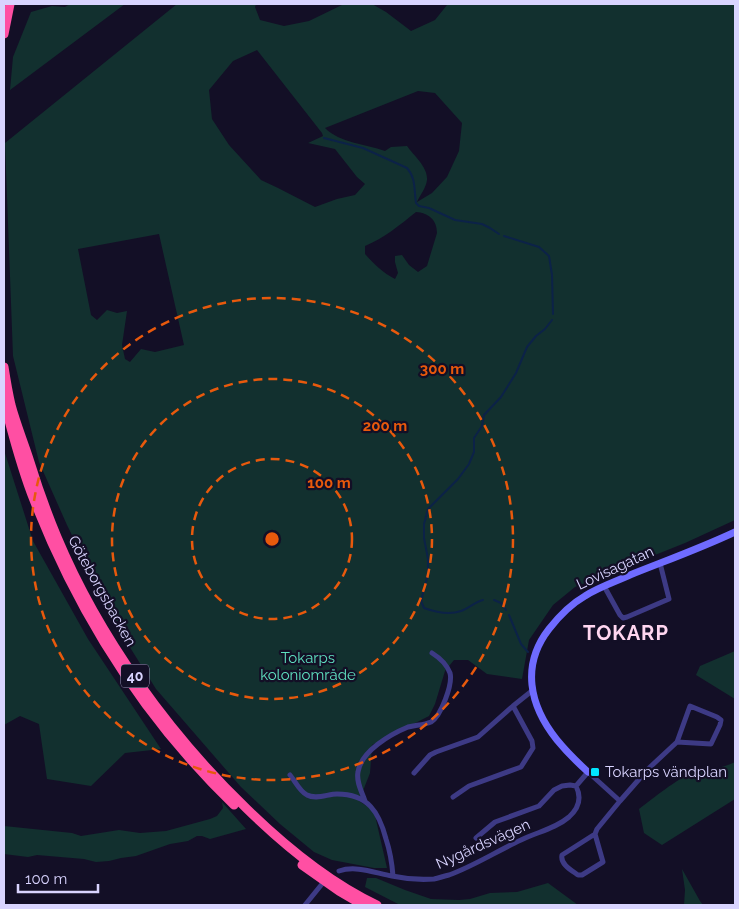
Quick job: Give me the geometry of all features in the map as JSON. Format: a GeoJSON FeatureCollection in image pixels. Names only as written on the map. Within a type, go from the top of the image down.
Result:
{"type":"FeatureCollection","features":[{"type":"Feature","properties":{"kind":"highway"},"geometry":{"type":"LineString","coordinates":[[4,34],[10,4]]}},
{"type":"Feature","properties":{"kind":"highway","name":"Göteborgsbacken"},"geometry":{"type":"LineString","coordinates":[[4,368],[12,406],[41,495],[58,538],[100,622],[148,696],[199,760],[264,826],[323,873],[377,905]]}},
{"type":"Feature","properties":{"kind":"highway","name":"Göteborgsbacken"},"geometry":{"type":"LineString","coordinates":[[4,402],[15,444],[33,498],[67,576],[93,626],[152,713],[204,775],[260,830],[318,877],[363,905]]}},
{"type":"Feature","properties":{"kind":"street","name":"Lovisagatan"},"geometry":{"type":"LineString","coordinates":[[620,801],[588,772],[553,735],[538,707],[533,690],[531,673],[536,651],[542,638],[555,622],[568,608],[586,595],[735,532]]}},
{"type":"Feature","properties":{"kind":"street"},"geometry":{"type":"LineString","coordinates":[[604,586],[620,616],[623,618],[627,617],[669,599],[660,563]]}},
{"type":"Feature","properties":{"kind":"street"},"geometry":{"type":"LineString","coordinates":[[365,801],[359,784],[358,771],[371,750],[384,739],[407,728],[433,720],[443,706],[450,682],[449,670],[432,653]]}},
{"type":"Feature","properties":{"kind":"street"},"geometry":{"type":"LineString","coordinates":[[414,773],[425,760],[436,752],[478,737],[533,690]]}},
{"type":"Feature","properties":{"kind":"street"},"geometry":{"type":"LineString","coordinates":[[453,798],[469,786],[521,766],[534,748],[513,706]]}},
{"type":"Feature","properties":{"kind":"street"},"geometry":{"type":"LineString","coordinates":[[595,834],[603,862],[582,875],[578,875],[562,862],[562,855],[595,834],[620,801],[677,742],[690,706],[720,720],[720,725],[712,744],[677,742]]}},
{"type":"Feature","properties":{"kind":"street"},"geometry":{"type":"LineString","coordinates":[[576,786],[588,772]]}},
{"type":"Feature","properties":{"kind":"street"},"geometry":{"type":"LineString","coordinates":[[290,775],[307,796],[336,794],[355,798],[365,801],[376,811],[383,825],[392,863],[393,876]]}},
{"type":"Feature","properties":{"kind":"street","name":"Nygårdsvägen"},"geometry":{"type":"LineString","coordinates":[[340,871],[351,869],[409,879],[437,878],[460,871],[523,839],[551,829],[569,817],[578,807],[580,796],[576,786],[562,786],[554,790],[539,806],[495,822],[476,838]]}},
{"type":"Feature","properties":{"kind":"street"},"geometry":{"type":"LineString","coordinates":[[305,905],[322,884]]}},
{"type":"Feature","properties":{"kind":"green space"},"geometry":{"type":"Polygon","coordinates":[[[70,4],[125,4],[10,90],[13,57],[31,12],[52,6],[65,7],[70,4]]]}},
{"type":"Feature","properties":{"kind":"green space","name":"Tokarps koloniområde"},"geometry":{"type":"Polygon","coordinates":[[[177,4],[256,4],[255,7],[260,20],[284,26],[309,21],[344,4],[372,4],[411,31],[435,20],[447,5],[452,4],[735,4],[735,520],[685,543],[575,587],[553,605],[529,640],[522,679],[487,674],[468,660],[454,660],[445,671],[435,704],[429,716],[372,745],[370,773],[359,801],[374,811],[387,868],[374,868],[332,860],[314,852],[280,824],[241,787],[156,689],[116,625],[67,525],[39,462],[13,356],[5,143],[177,4]],[[257,50],[233,61],[209,90],[212,119],[229,145],[261,180],[315,207],[355,195],[365,184],[357,177],[335,149],[308,143],[323,136],[322,133],[257,50]],[[418,91],[325,128],[345,140],[385,151],[391,147],[407,146],[423,166],[427,175],[425,186],[417,202],[432,193],[447,177],[459,151],[462,123],[435,93],[418,91]],[[416,212],[398,226],[365,246],[365,254],[379,268],[395,279],[398,273],[395,256],[402,255],[409,265],[418,272],[427,266],[437,233],[434,220],[428,215],[416,212]],[[159,234],[78,249],[91,315],[97,320],[107,310],[117,313],[127,311],[122,345],[125,359],[130,362],[141,349],[155,352],[184,345],[159,234]]]}},
{"type":"Feature","properties":{"kind":"green space"},"geometry":{"type":"Polygon","coordinates":[[[4,450],[33,541],[88,639],[161,749],[125,753],[91,786],[47,779],[39,724],[20,716],[4,725],[4,450]]]}},
{"type":"Feature","properties":{"kind":"green space"},"geometry":{"type":"Polygon","coordinates":[[[735,651],[735,699],[696,675],[700,666],[735,651]]]}},
{"type":"Feature","properties":{"kind":"green space"},"geometry":{"type":"Polygon","coordinates":[[[735,762],[735,799],[662,845],[644,833],[639,809],[686,776],[735,762]]]}},
{"type":"Feature","properties":{"kind":"green space"},"geometry":{"type":"Polygon","coordinates":[[[222,802],[246,829],[210,839],[197,836],[188,841],[170,844],[136,856],[109,861],[96,862],[84,859],[4,854],[4,826],[72,833],[81,836],[119,830],[140,833],[166,831],[217,816],[223,808],[222,802]]]}},
{"type":"Feature","properties":{"kind":"green space"},"geometry":{"type":"Polygon","coordinates":[[[682,869],[703,905],[684,905],[685,890],[682,869]]]}},
{"type":"Feature","properties":{"kind":"green space"},"geometry":{"type":"Polygon","coordinates":[[[367,878],[376,878],[431,899],[459,900],[490,893],[517,892],[548,883],[578,905],[400,905],[365,887],[367,878]]]}},
{"type":"Feature","properties":{"kind":"waterway"},"geometry":{"type":"LineString","coordinates":[[324,138],[363,148],[407,168],[413,180],[416,203],[419,206],[429,208],[455,220],[482,224],[499,234]]}},
{"type":"Feature","properties":{"kind":"waterway"},"geometry":{"type":"LineString","coordinates":[[504,236],[539,247],[549,256],[552,275],[553,314]]}},
{"type":"Feature","properties":{"kind":"waterway"},"geometry":{"type":"LineString","coordinates":[[483,600],[464,610],[452,613],[442,613],[424,608],[421,601],[428,574],[424,524],[428,509],[458,479],[469,464],[474,452],[474,438],[482,426],[484,415],[501,397],[516,373],[527,347],[552,320]]}},
{"type":"Feature","properties":{"kind":"waterway"},"geometry":{"type":"LineString","coordinates":[[494,600],[501,603],[506,610]]}},
{"type":"Feature","properties":{"kind":"waterway"},"geometry":{"type":"LineString","coordinates":[[509,615],[521,644],[528,652]]}},
{"type":"Feature","properties":{"kind":"place","name":"Tokarps vändplan"},"geometry":{"type":"Point","coordinates":[595,772]}},
{"type":"Feature","properties":{"kind":"district","name":"TOKARP"},"geometry":{"type":"Point","coordinates":[626,633]}}]}
